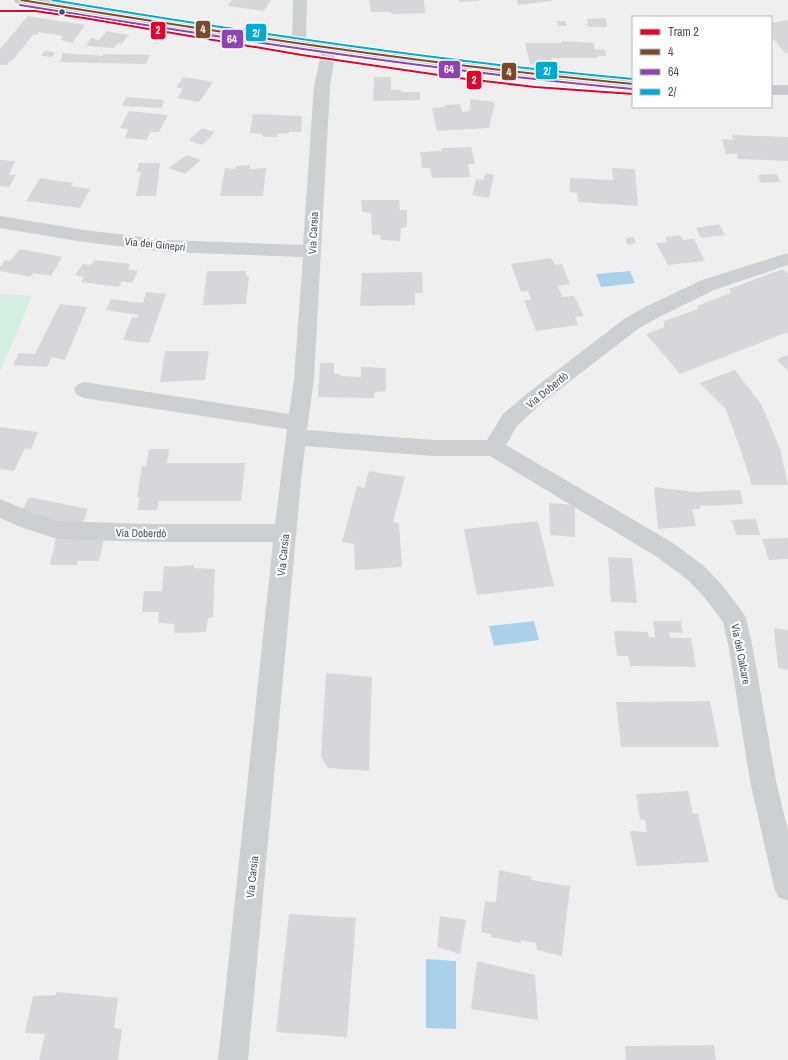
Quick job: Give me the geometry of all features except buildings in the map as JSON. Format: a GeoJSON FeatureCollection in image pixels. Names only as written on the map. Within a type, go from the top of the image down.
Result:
{"type":"FeatureCollection","features":[{"type":"Feature","properties":{"kind":"main road"},"geometry":{"type":"LineString","coordinates":[[21,0],[329,50],[471,70],[559,79],[632,84]]}},
{"type":"Feature","properties":{"kind":"main road"},"geometry":{"type":"LineString","coordinates":[[772,90],[788,90]]}},
{"type":"Feature","properties":{"kind":"street"},"geometry":{"type":"LineString","coordinates":[[299,45],[300,0]]}},
{"type":"Feature","properties":{"kind":"street","name":"Via Carsia"},"geometry":{"type":"LineString","coordinates":[[233,1060],[286,533],[304,379],[322,86],[329,50]]}},
{"type":"Feature","properties":{"kind":"street","name":"Via dei Ginepri"},"geometry":{"type":"LineString","coordinates":[[0,222],[84,236],[167,246],[311,251]]}},
{"type":"Feature","properties":{"kind":"street","name":"Via Doberdò"},"geometry":{"type":"LineString","coordinates":[[493,448],[510,420],[536,397],[631,324],[650,313],[708,285],[788,259]]}},
{"type":"Feature","properties":{"kind":"street"},"geometry":{"type":"LineString","coordinates":[[84,390],[298,430],[433,448],[493,448]]}},
{"type":"Feature","properties":{"kind":"street","name":"Via del Calcare"},"geometry":{"type":"LineString","coordinates":[[493,448],[665,550],[696,573],[713,591],[734,618],[741,649],[763,781],[788,887]]}},
{"type":"Feature","properties":{"kind":"street","name":"Via Doberdò"},"geometry":{"type":"LineString","coordinates":[[0,508],[32,522],[58,530],[149,533],[286,533]]}},
{"type":"Feature","properties":{"kind":"green space"},"geometry":{"type":"Polygon","coordinates":[[[0,294],[32,296],[0,372],[0,294]]]}},
{"type":"Feature","properties":{"kind":"water"},"geometry":{"type":"Polygon","coordinates":[[[630,271],[635,283],[601,287],[596,274],[630,271]]]}},
{"type":"Feature","properties":{"kind":"water"},"geometry":{"type":"Polygon","coordinates":[[[534,621],[539,640],[494,646],[489,626],[534,621]]]}},
{"type":"Feature","properties":{"kind":"water"},"geometry":{"type":"Polygon","coordinates":[[[426,959],[456,961],[456,1029],[426,1028],[426,959]]]}},
{"type":"Feature","properties":{"kind":"tram line","name":"2"},"geometry":{"type":"LineString","coordinates":[[0,11],[35,11],[84,18],[302,55],[466,79],[535,87],[632,94]]}},
{"type":"Feature","properties":{"kind":"transit line","name":"4"},"geometry":{"type":"LineString","coordinates":[[21,0],[250,37],[402,59],[556,77],[632,84]]}},
{"type":"Feature","properties":{"kind":"transit line","name":"2/"},"geometry":{"type":"LineString","coordinates":[[52,0],[342,46],[487,64],[632,79]]}},
{"type":"Feature","properties":{"kind":"transit line","name":"64"},"geometry":{"type":"LineString","coordinates":[[20,5],[249,42],[402,64],[556,82],[632,89]]}}]}
